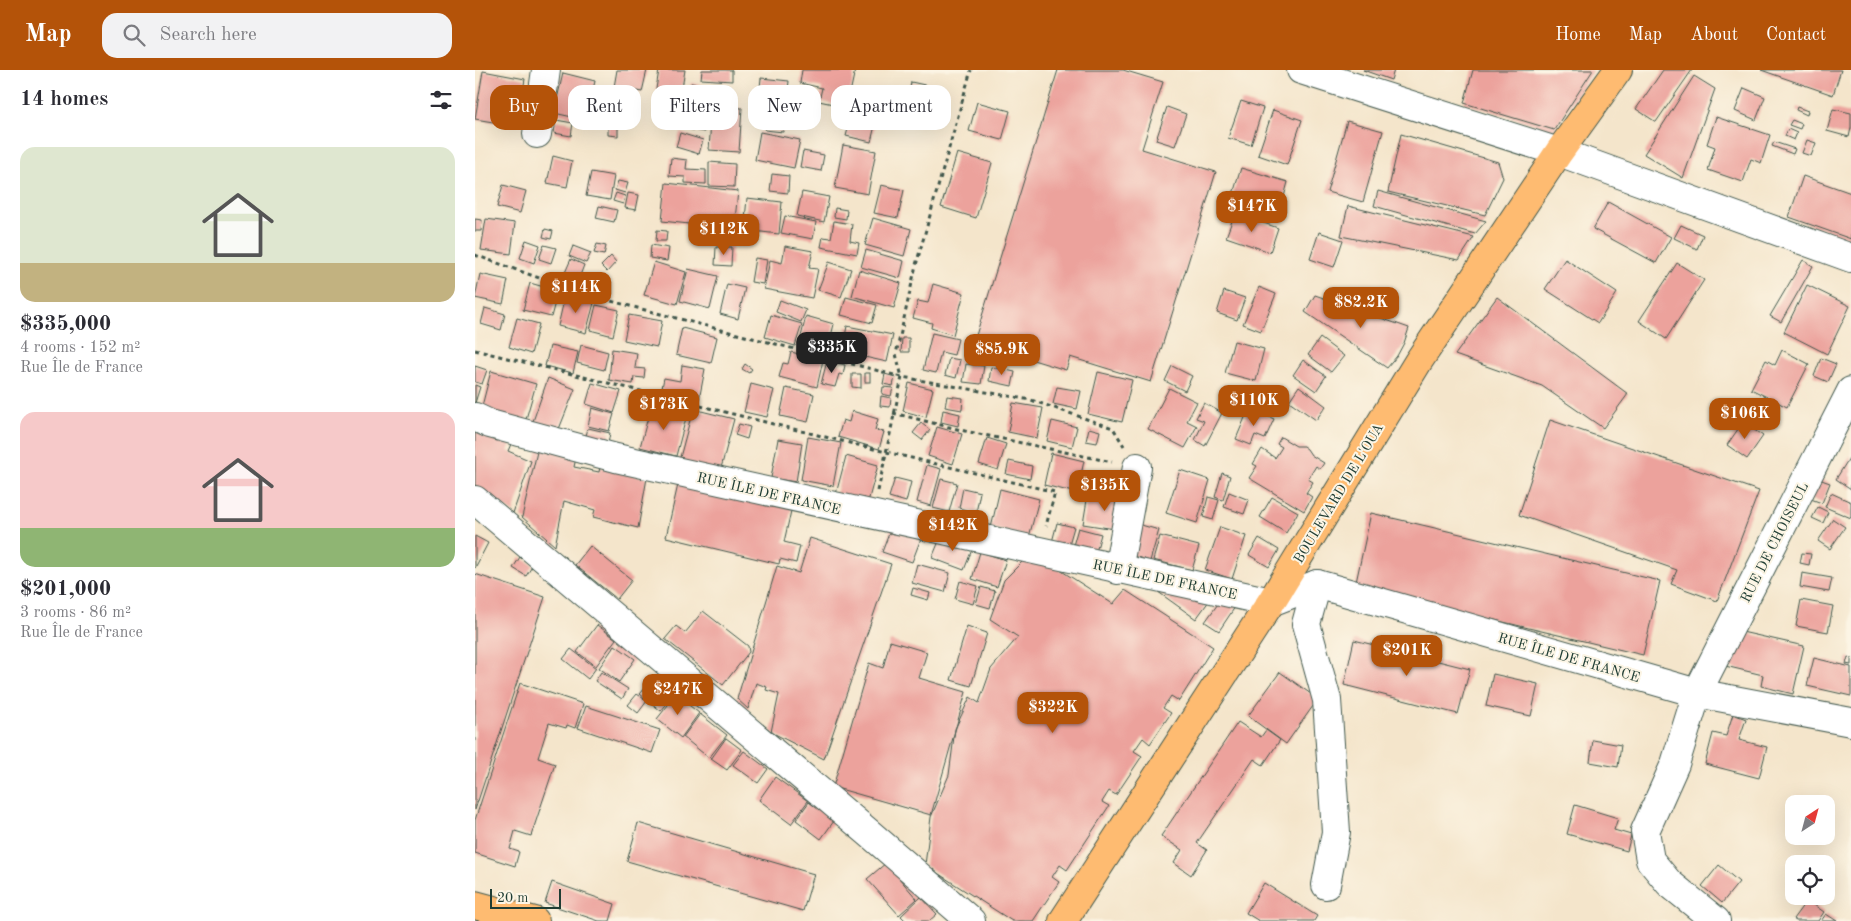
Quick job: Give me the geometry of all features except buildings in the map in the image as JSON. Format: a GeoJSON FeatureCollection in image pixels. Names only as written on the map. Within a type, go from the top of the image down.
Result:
{"type":"FeatureCollection","features":[{"type":"Feature","properties":{"kind":"main road","name":"BOULEVARD DE L'OUA"},"geometry":{"type":"LineString","coordinates":[[1063,921],[1271,602],[1418,362],[1559,152],[1618,70]]}},
{"type":"Feature","properties":{"kind":"main road"},"geometry":{"type":"LineString","coordinates":[[475,905],[535,921]]}},
{"type":"Feature","properties":{"kind":"street"},"geometry":{"type":"LineString","coordinates":[[537,134],[546,70]]}},
{"type":"Feature","properties":{"kind":"street"},"geometry":{"type":"LineString","coordinates":[[1301,70],[1559,152],[1851,258]]}},
{"type":"Feature","properties":{"kind":"street","name":"RUE DE CHOISEUL"},"geometry":{"type":"LineString","coordinates":[[1716,921],[1669,883],[1650,860],[1645,831],[1675,764],[1697,694],[1851,391]]}},
{"type":"Feature","properties":{"kind":"street","name":"RUE ÎLE DE FRANCE"},"geometry":{"type":"LineString","coordinates":[[475,416],[490,424],[616,458],[872,516],[1040,550],[1118,570],[1271,602]]}},
{"type":"Feature","properties":{"kind":"street"},"geometry":{"type":"LineString","coordinates":[[1118,570],[1137,467]]}},
{"type":"Feature","properties":{"kind":"street"},"geometry":{"type":"LineString","coordinates":[[475,500],[971,921]]}},
{"type":"Feature","properties":{"kind":"street"},"geometry":{"type":"LineString","coordinates":[[1271,602],[1317,584]]}},
{"type":"Feature","properties":{"kind":"street"},"geometry":{"type":"LineString","coordinates":[[1317,584],[1306,624],[1327,700],[1336,832],[1326,885]]}},
{"type":"Feature","properties":{"kind":"street","name":"RUE ÎLE DE FRANCE"},"geometry":{"type":"LineString","coordinates":[[1317,584],[1697,694],[1851,722]]}},
{"type":"Feature","properties":{"kind":"path"},"geometry":{"type":"LineString","coordinates":[[872,516],[902,377],[896,354],[916,265],[971,70]]}},
{"type":"Feature","properties":{"kind":"path"},"geometry":{"type":"LineString","coordinates":[[475,255],[584,294],[902,377],[1031,400],[1113,428],[1137,467]]}},
{"type":"Feature","properties":{"kind":"path"},"geometry":{"type":"LineString","coordinates":[[475,350],[1055,492],[1040,550]]}},
{"type":"Feature","properties":{"kind":"path"},"geometry":{"type":"LineString","coordinates":[[893,413],[965,431],[1137,467]]}}]}
